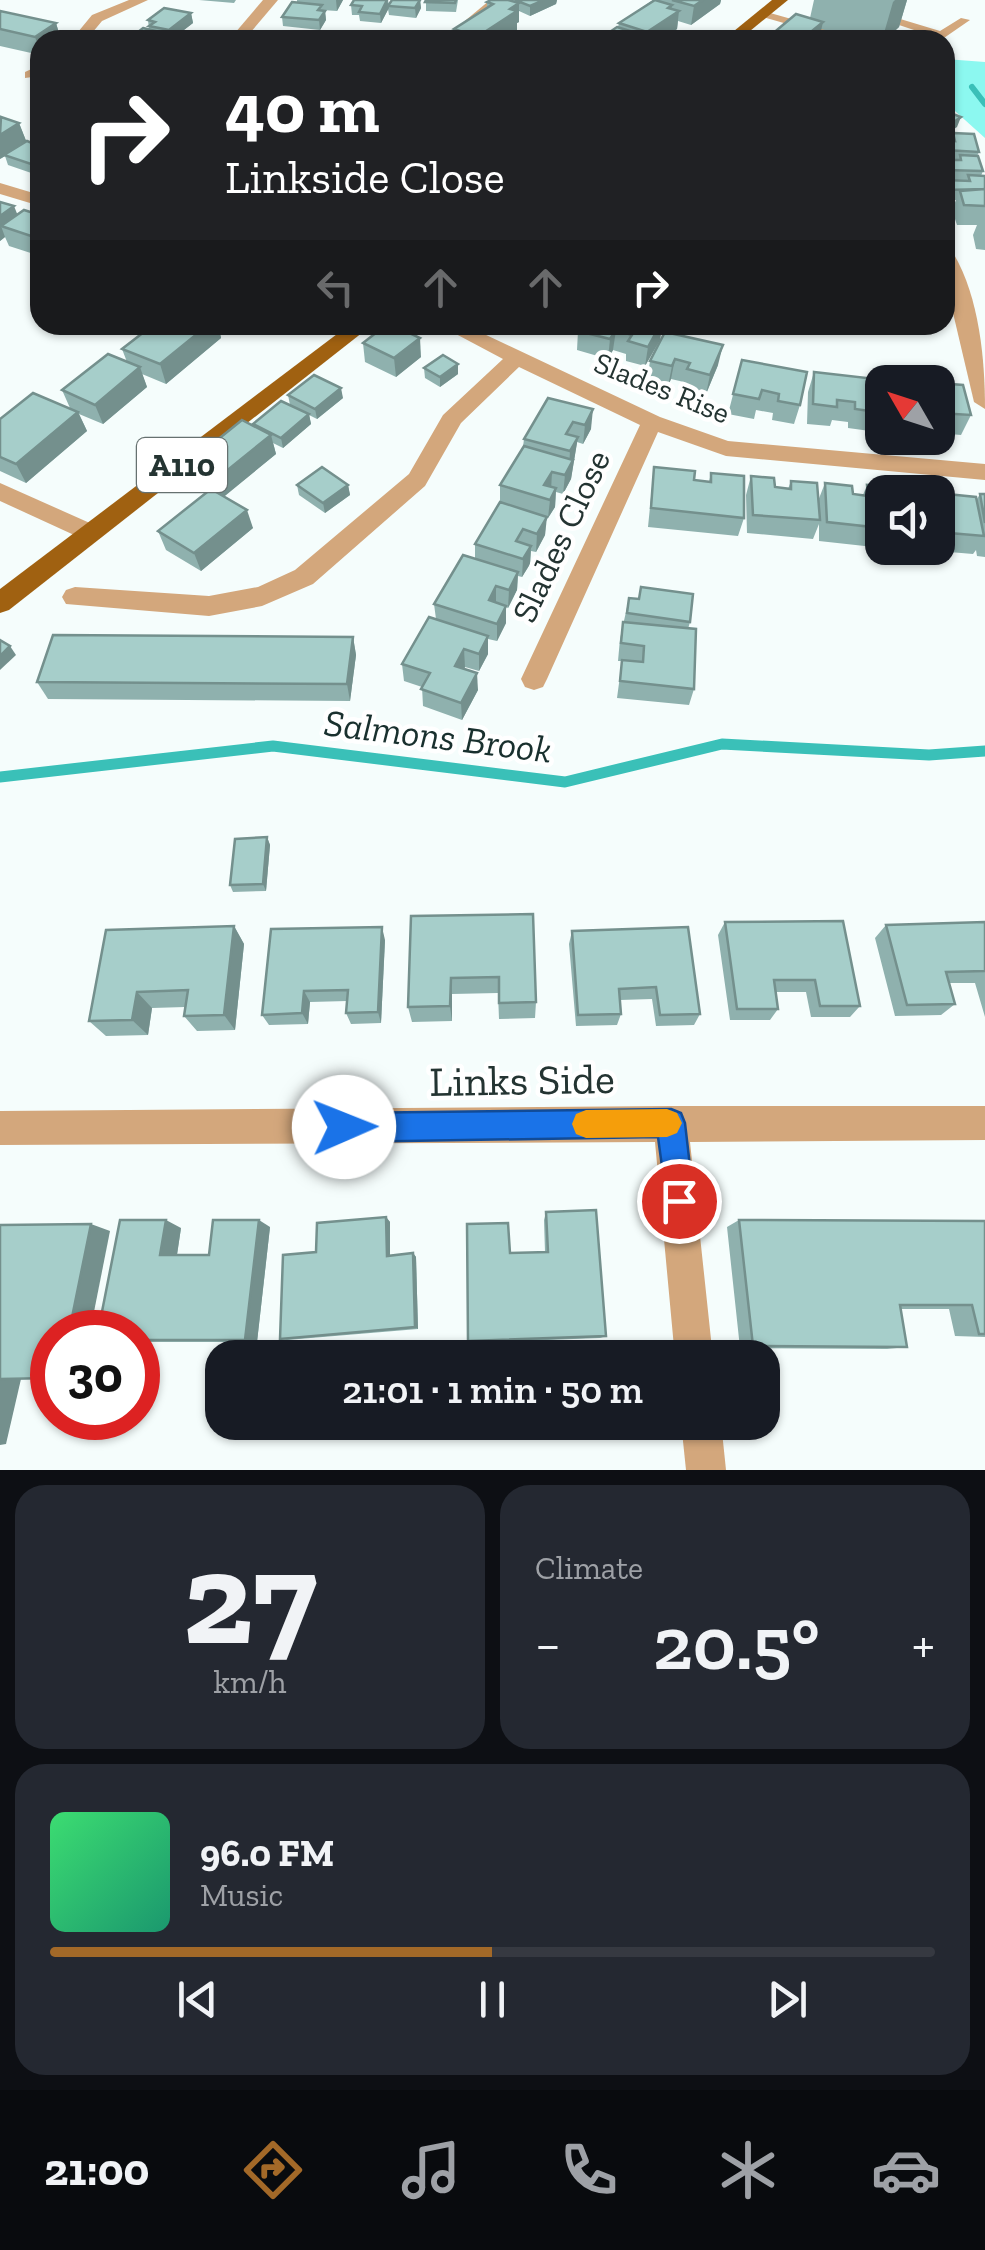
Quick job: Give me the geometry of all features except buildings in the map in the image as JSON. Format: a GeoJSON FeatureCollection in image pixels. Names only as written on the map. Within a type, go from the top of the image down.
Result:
{"type":"FeatureCollection","features":[{"type":"Feature","properties":{"kind":"main road"},"geometry":{"type":"LineString","coordinates":[[743,30],[781,0]]}},
{"type":"Feature","properties":{"kind":"main road","name":"A110"},"geometry":{"type":"LineString","coordinates":[[0,603],[349,335]]}},
{"type":"Feature","properties":{"kind":"street"},"geometry":{"type":"LineString","coordinates":[[88,30],[97,18],[141,0]]}},
{"type":"Feature","properties":{"kind":"street"},"geometry":{"type":"LineString","coordinates":[[245,30],[272,0]]}},
{"type":"Feature","properties":{"kind":"street"},"geometry":{"type":"LineString","coordinates":[[0,188],[30,198]]}},
{"type":"Feature","properties":{"kind":"street"},"geometry":{"type":"LineString","coordinates":[[955,280],[985,402]]}},
{"type":"Feature","properties":{"kind":"street","name":"Slades Rise"},"geometry":{"type":"LineString","coordinates":[[470,335],[652,422],[726,448],[985,472]]}},
{"type":"Feature","properties":{"kind":"street"},"geometry":{"type":"LineString","coordinates":[[75,597],[209,606],[262,596],[304,577],[417,480],[438,450],[452,420],[472,396],[518,357]]}},
{"type":"Feature","properties":{"kind":"street","name":"Slades Close"},"geometry":{"type":"LineString","coordinates":[[534,680],[652,422]]}},
{"type":"Feature","properties":{"kind":"street"},"geometry":{"type":"LineString","coordinates":[[0,491],[93,534]]}},
{"type":"Feature","properties":{"kind":"street"},"geometry":{"type":"LineString","coordinates":[[671,1123],[692,1340]]}},
{"type":"Feature","properties":{"kind":"street","name":"Links Side"},"geometry":{"type":"LineString","coordinates":[[0,1130],[985,1123]]}},
{"type":"Feature","properties":{"kind":"street"},"geometry":{"type":"LineString","coordinates":[[703,1440],[706,1470]]}},
{"type":"Feature","properties":{"kind":"lane"},"geometry":{"type":"LineString","coordinates":[[459,30],[496,0]]}},
{"type":"Feature","properties":{"kind":"lane"},"geometry":{"type":"LineString","coordinates":[[763,14],[819,30]]}},
{"type":"Feature","properties":{"kind":"lane"},"geometry":{"type":"LineString","coordinates":[[949,30],[965,20]]}},
{"type":"Feature","properties":{"kind":"lane"},"geometry":{"type":"LineString","coordinates":[[898,21],[920,30]]}},
{"type":"Feature","properties":{"kind":"shaded area"},"geometry":{"type":"Polygon","coordinates":[[[955,60],[985,62],[985,138],[955,111],[955,60]]]}},
{"type":"Feature","properties":{"kind":"waterway"},"geometry":{"type":"LineString","coordinates":[[972,87],[985,104]]}},
{"type":"Feature","properties":{"kind":"waterway","name":"Salmons Brook"},"geometry":{"type":"LineString","coordinates":[[0,777],[273,746],[565,782],[722,744],[929,755],[985,751]]}},
{"type":"Feature","properties":{"kind":"slow traffic"},"geometry":{"type":"LineString","coordinates":[[586,1124],[667,1123]]}},
{"type":"Feature","properties":{"kind":"route"},"geometry":{"type":"LineString","coordinates":[[344,1127],[671,1123],[679,1201]]}}]}
